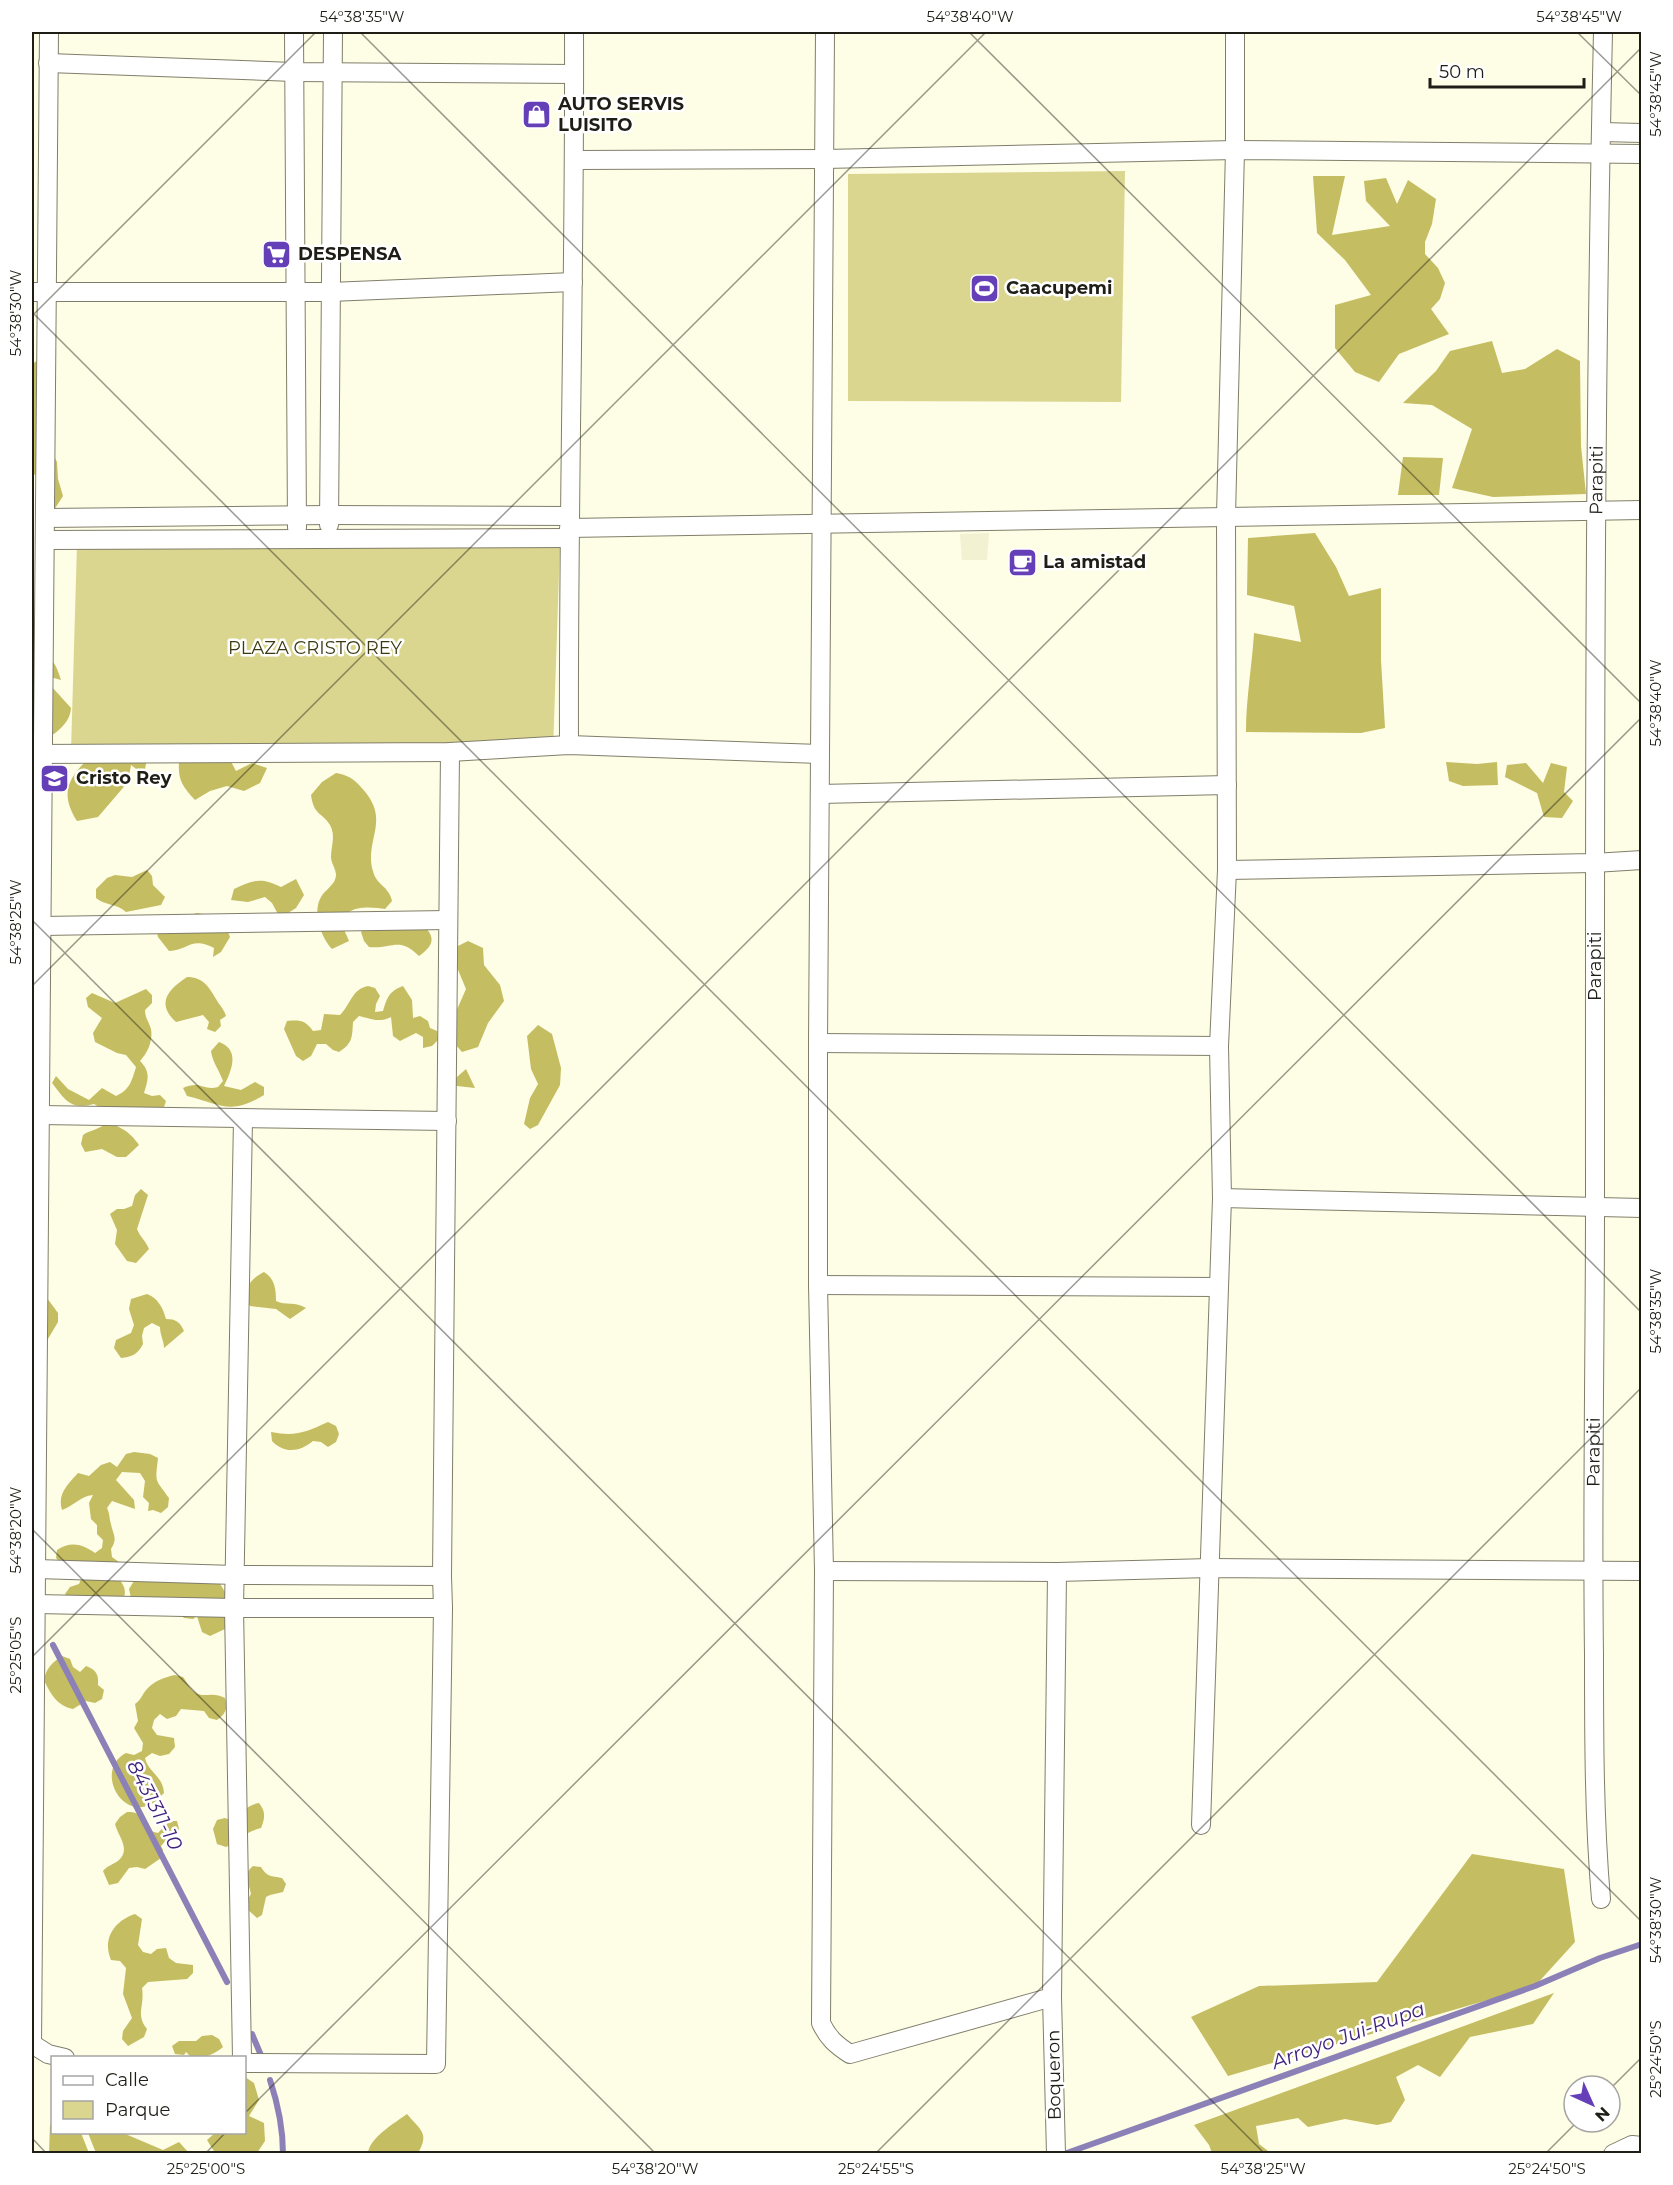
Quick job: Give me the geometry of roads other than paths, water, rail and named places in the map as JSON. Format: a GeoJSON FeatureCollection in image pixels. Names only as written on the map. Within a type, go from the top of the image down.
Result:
{"type":"FeatureCollection","features":[{"type":"Feature","properties":{"kind":"street"},"geometry":{"type":"LineString","coordinates":[[49,32],[39,292],[45,540],[37,754],[41,926],[34,1483],[36,1604],[32,2045],[56,2056]]}},
{"type":"Feature","properties":{"kind":"street"},"geometry":{"type":"LineString","coordinates":[[294,32],[297,539]]}},
{"type":"Feature","properties":{"kind":"street"},"geometry":{"type":"LineString","coordinates":[[328,539],[333,32]]}},
{"type":"Feature","properties":{"kind":"street"},"geometry":{"type":"LineString","coordinates":[[569,745],[569,527],[575,160],[574,32]]}},
{"type":"Feature","properties":{"kind":"street"},"geometry":{"type":"LineString","coordinates":[[825,32],[818,1043],[818,1285],[824,1571],[821,2023],[834,2044],[850,2054],[1052,1997]]}},
{"type":"Feature","properties":{"kind":"street"},"geometry":{"type":"LineString","coordinates":[[1201,1825],[1222,1198],[1219,1046],[1227,870],[1226,516],[1235,150],[1235,32]]}},
{"type":"Feature","properties":{"kind":"street","name":"Parapiti"},"geometry":{"type":"LineString","coordinates":[[1600,1899],[1595,1827],[1593,1571],[1594,863],[1596,511],[1603,32]]}},
{"type":"Feature","properties":{"kind":"street"},"geometry":{"type":"LineString","coordinates":[[48,63],[294,72],[574,74]]}},
{"type":"Feature","properties":{"kind":"street"},"geometry":{"type":"LineString","coordinates":[[1601,132],[1641,133]]}},
{"type":"Feature","properties":{"kind":"street"},"geometry":{"type":"LineString","coordinates":[[575,160],[825,159],[1235,150],[1641,154]]}},
{"type":"Feature","properties":{"kind":"street"},"geometry":{"type":"LineString","coordinates":[[39,292],[330,292],[573,282]]}},
{"type":"Feature","properties":{"kind":"street"},"geometry":{"type":"LineString","coordinates":[[45,540],[328,539],[569,527],[1641,510]]}},
{"type":"Feature","properties":{"kind":"street"},"geometry":{"type":"LineString","coordinates":[[45,518],[329,515],[569,527]]}},
{"type":"Feature","properties":{"kind":"street"},"geometry":{"type":"LineString","coordinates":[[37,754],[450,752],[569,745],[820,754]]}},
{"type":"Feature","properties":{"kind":"street"},"geometry":{"type":"LineString","coordinates":[[246,2063],[436,2064],[443,1608],[450,752]]}},
{"type":"Feature","properties":{"kind":"street"},"geometry":{"type":"LineString","coordinates":[[820,794],[1227,785]]}},
{"type":"Feature","properties":{"kind":"street"},"geometry":{"type":"LineString","coordinates":[[1227,870],[1594,863],[1641,860]]}},
{"type":"Feature","properties":{"kind":"street"},"geometry":{"type":"LineString","coordinates":[[41,926],[448,920]]}},
{"type":"Feature","properties":{"kind":"street"},"geometry":{"type":"LineString","coordinates":[[818,1043],[1219,1046]]}},
{"type":"Feature","properties":{"kind":"street"},"geometry":{"type":"LineString","coordinates":[[40,1115],[447,1121]]}},
{"type":"Feature","properties":{"kind":"street"},"geometry":{"type":"LineString","coordinates":[[242,2056],[234,1608],[243,1119]]}},
{"type":"Feature","properties":{"kind":"street"},"geometry":{"type":"LineString","coordinates":[[1222,1198],[1641,1208]]}},
{"type":"Feature","properties":{"kind":"street"},"geometry":{"type":"LineString","coordinates":[[818,1285],[1218,1287]]}},
{"type":"Feature","properties":{"kind":"street"},"geometry":{"type":"LineString","coordinates":[[824,1571],[1057,1572],[1209,1568],[1641,1571]]}},
{"type":"Feature","properties":{"kind":"street"},"geometry":{"type":"LineString","coordinates":[[36,1569],[235,1575],[442,1576]]}},
{"type":"Feature","properties":{"kind":"street","name":"Boqueron"},"geometry":{"type":"LineString","coordinates":[[1055,2145],[1052,1997],[1057,1572]]}},
{"type":"Feature","properties":{"kind":"street"},"geometry":{"type":"LineString","coordinates":[[36,1604],[234,1608],[443,1608]]}},
{"type":"Feature","properties":{"kind":"street"},"geometry":{"type":"LineString","coordinates":[[1614,2154],[1632,2145],[1641,2146]]}},
{"type":"Feature","properties":{"kind":"waterway","name":"8431311-10"},"geometry":{"type":"LineString","coordinates":[[53,1645],[227,1982]]}},
{"type":"Feature","properties":{"kind":"waterway","name":"Arroyo Jui-Rupa"},"geometry":{"type":"LineString","coordinates":[[1064,2154],[1535,1986],[1600,1958],[1642,1944]]}},
{"type":"Feature","properties":{"kind":"waterway","name":"8431311-10"},"geometry":{"type":"LineString","coordinates":[[252,2034],[263,2060]]}},
{"type":"Feature","properties":{"kind":"waterway","name":"8431311-10"},"geometry":{"type":"LineString","coordinates":[[270,2080],[280,2116],[283,2154]]}},
{"type":"Feature","properties":{"kind":"place","name":"AUTO SERVIS LUISITO"},"geometry":{"type":"Point","coordinates":[537,114]}},
{"type":"Feature","properties":{"kind":"place","name":"DESPENSA"},"geometry":{"type":"Point","coordinates":[277,254]}},
{"type":"Feature","properties":{"kind":"place","name":"Caacupemi"},"geometry":{"type":"Point","coordinates":[985,288]}},
{"type":"Feature","properties":{"kind":"place","name":"La amistad"},"geometry":{"type":"Point","coordinates":[1022,562]}},
{"type":"Feature","properties":{"kind":"place","name":"Cristo Rey"},"geometry":{"type":"Point","coordinates":[55,778]}},
{"type":"Feature","properties":{"kind":"park label","name":"PLAZA CRISTO REY"},"geometry":{"type":"Point","coordinates":[315,648]}}]}
